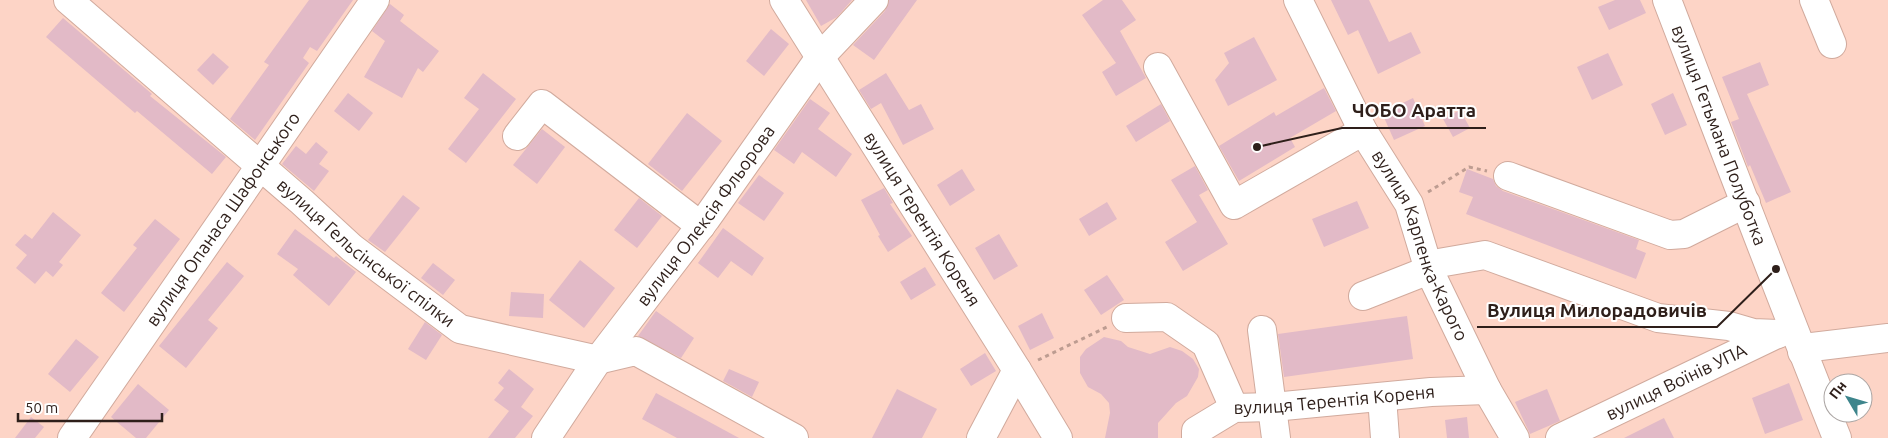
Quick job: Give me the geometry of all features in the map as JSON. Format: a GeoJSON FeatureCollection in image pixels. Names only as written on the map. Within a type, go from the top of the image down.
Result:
{"type":"FeatureCollection","features":[{"type":"Feature","properties":{"kind":"street","name":"вулиця Гельсінської спілки"},"geometry":{"type":"LineString","coordinates":[[68,0],[259,167],[302,202],[352,248],[460,329],[598,360],[636,351],[794,438]]}},
{"type":"Feature","properties":{"kind":"street","name":"вулиця Опанаса Шафонського"},"geometry":{"type":"LineString","coordinates":[[72,438],[375,0]]}},
{"type":"Feature","properties":{"kind":"street","name":"вулиця Терентія Кореня"},"geometry":{"type":"LineString","coordinates":[[784,0],[821,56],[1058,438]]}},
{"type":"Feature","properties":{"kind":"street","name":"вулиця Олексія Фльорова"},"geometry":{"type":"LineString","coordinates":[[546,438],[598,360],[701,226],[821,56],[874,0]]}},
{"type":"Feature","properties":{"kind":"street","name":"вулиця Карпенка-Карого"},"geometry":{"type":"LineString","coordinates":[[1298,0],[1363,132],[1409,204],[1428,268],[1487,390],[1515,438]]}},
{"type":"Feature","properties":{"kind":"street","name":"вулиця Гетьмана Полуботка"},"geometry":{"type":"LineString","coordinates":[[1667,0],[1714,126],[1746,203],[1792,341],[1837,438]]}},
{"type":"Feature","properties":{"kind":"street"},"geometry":{"type":"LineString","coordinates":[[1814,0],[1832,44]]}},
{"type":"Feature","properties":{"kind":"street"},"geometry":{"type":"LineString","coordinates":[[1158,66],[1234,205],[1363,132]]}},
{"type":"Feature","properties":{"kind":"street"},"geometry":{"type":"LineString","coordinates":[[517,136],[542,104],[701,226]]}},
{"type":"Feature","properties":{"kind":"street"},"geometry":{"type":"LineString","coordinates":[[1508,176],[1670,236],[1684,234],[1746,203]]}},
{"type":"Feature","properties":{"kind":"street"},"geometry":{"type":"LineString","coordinates":[[1363,296],[1428,268],[1485,255],[1658,318],[1729,326],[1792,341]]}},
{"type":"Feature","properties":{"kind":"street"},"geometry":{"type":"LineString","coordinates":[[1126,318],[1167,318],[1206,344],[1234,408]]}},
{"type":"Feature","properties":{"kind":"street"},"geometry":{"type":"LineString","coordinates":[[1262,330],[1276,438]]}},
{"type":"Feature","properties":{"kind":"street","name":"вулиця Воїнів УПА"},"geometry":{"type":"LineString","coordinates":[[1560,438],[1792,341],[1812,347],[1888,338]]}},
{"type":"Feature","properties":{"kind":"street"},"geometry":{"type":"LineString","coordinates":[[981,438],[1017,370]]}},
{"type":"Feature","properties":{"kind":"street","name":"вулиця Терентія Кореня"},"geometry":{"type":"LineString","coordinates":[[1196,438],[1196,431],[1234,408],[1273,407],[1431,392],[1487,390]]}},
{"type":"Feature","properties":{"kind":"street"},"geometry":{"type":"LineString","coordinates":[[1382,397],[1384,438]]}},
{"type":"Feature","properties":{"kind":"path"},"geometry":{"type":"LineString","coordinates":[[1409,204],[1469,167],[1508,176]]}},
{"type":"Feature","properties":{"kind":"path"},"geometry":{"type":"LineString","coordinates":[[1017,370],[1126,318]]}},
{"type":"Feature","properties":{"kind":"building"},"geometry":{"type":"Polygon","coordinates":[[[309,0],[353,0],[317,51],[310,47],[303,58],[309,63],[255,140],[230,119],[269,65],[264,62],[309,0]]]}},
{"type":"Feature","properties":{"kind":"building"},"geometry":{"type":"Polygon","coordinates":[[[806,0],[852,0],[837,17],[821,26],[806,0]]]}},
{"type":"Feature","properties":{"kind":"building"},"geometry":{"type":"Polygon","coordinates":[[[889,0],[917,0],[874,60],[853,45],[885,11],[889,0]]]}},
{"type":"Feature","properties":{"kind":"building"},"geometry":{"type":"Polygon","coordinates":[[[1103,0],[1122,0],[1136,20],[1120,31],[1146,78],[1116,96],[1102,72],[1116,63],[1082,15],[1103,0]]]}},
{"type":"Feature","properties":{"kind":"building"},"geometry":{"type":"Polygon","coordinates":[[[1331,0],[1369,0],[1389,42],[1411,32],[1421,53],[1378,74],[1358,30],[1348,35],[1331,0]]]}},
{"type":"Feature","properties":{"kind":"building"},"geometry":{"type":"Polygon","coordinates":[[[1615,0],[1640,0],[1646,13],[1609,30],[1598,7],[1615,0]]]}},
{"type":"Feature","properties":{"kind":"building"},"geometry":{"type":"Polygon","coordinates":[[[390,4],[404,15],[400,21],[439,51],[423,72],[418,68],[402,98],[364,77],[385,41],[372,31],[390,4]]]}},
{"type":"Feature","properties":{"kind":"building"},"geometry":{"type":"Polygon","coordinates":[[[63,18],[152,94],[150,96],[226,157],[212,174],[137,111],[135,113],[46,37],[63,18]]]}},
{"type":"Feature","properties":{"kind":"building"},"geometry":{"type":"Polygon","coordinates":[[[771,29],[789,44],[764,76],[746,61],[771,29]]]}},
{"type":"Feature","properties":{"kind":"building"},"geometry":{"type":"Polygon","coordinates":[[[1254,37],[1277,80],[1228,106],[1215,80],[1229,63],[1224,53],[1254,37]]]}},
{"type":"Feature","properties":{"kind":"building"},"geometry":{"type":"Polygon","coordinates":[[[213,53],[229,67],[213,85],[197,70],[213,53]]]}},
{"type":"Feature","properties":{"kind":"building"},"geometry":{"type":"Polygon","coordinates":[[[1608,53],[1623,85],[1592,100],[1577,67],[1608,53]]]}},
{"type":"Feature","properties":{"kind":"building"},"geometry":{"type":"Polygon","coordinates":[[[1760,62],[1769,85],[1747,94],[1791,192],[1766,203],[1750,165],[1748,167],[1731,122],[1739,119],[1722,77],[1760,62]]]}},
{"type":"Feature","properties":{"kind":"building"},"geometry":{"type":"Polygon","coordinates":[[[483,73],[516,99],[466,163],[448,149],[479,109],[464,98],[483,73]]]}},
{"type":"Feature","properties":{"kind":"building"},"geometry":{"type":"Polygon","coordinates":[[[886,73],[909,110],[921,104],[934,129],[903,145],[881,103],[871,109],[859,90],[886,73]]]}},
{"type":"Feature","properties":{"kind":"building"},"geometry":{"type":"Polygon","coordinates":[[[1324,88],[1336,111],[1290,138],[1295,147],[1239,181],[1219,146],[1274,112],[1276,116],[1324,88]]]}},
{"type":"Feature","properties":{"kind":"building"},"geometry":{"type":"Polygon","coordinates":[[[348,93],[373,113],[359,131],[334,111],[348,93]]]}},
{"type":"Feature","properties":{"kind":"building"},"geometry":{"type":"Polygon","coordinates":[[[1673,93],[1687,125],[1665,135],[1651,104],[1673,93]]]}},
{"type":"Feature","properties":{"kind":"building"},"geometry":{"type":"Polygon","coordinates":[[[1413,98],[1425,126],[1394,140],[1382,113],[1413,98]]]}},
{"type":"Feature","properties":{"kind":"building"},"geometry":{"type":"Polygon","coordinates":[[[810,99],[830,113],[818,129],[852,154],[836,177],[802,152],[794,164],[774,150],[810,99]]]}},
{"type":"Feature","properties":{"kind":"building"},"geometry":{"type":"Polygon","coordinates":[[[1161,104],[1170,121],[1136,142],[1126,126],[1161,104]]]}},
{"type":"Feature","properties":{"kind":"building"},"geometry":{"type":"Polygon","coordinates":[[[1460,110],[1470,128],[1453,137],[1443,119],[1460,110]]]}},
{"type":"Feature","properties":{"kind":"building"},"geometry":{"type":"Polygon","coordinates":[[[687,113],[722,141],[682,191],[648,164],[687,113]]]}},
{"type":"Feature","properties":{"kind":"building"},"geometry":{"type":"Polygon","coordinates":[[[542,129],[565,147],[537,184],[513,165],[542,129]]]}},
{"type":"Feature","properties":{"kind":"building"},"geometry":{"type":"Polygon","coordinates":[[[316,142],[328,152],[319,164],[329,171],[314,191],[282,164],[296,146],[306,154],[316,142]]]}},
{"type":"Feature","properties":{"kind":"building"},"geometry":{"type":"Polygon","coordinates":[[[1195,166],[1208,190],[1199,195],[1228,244],[1183,271],[1165,242],[1197,222],[1171,180],[1195,166]]]}},
{"type":"Feature","properties":{"kind":"building"},"geometry":{"type":"Polygon","coordinates":[[[962,169],[975,190],[950,206],[937,185],[962,169]]]}},
{"type":"Feature","properties":{"kind":"building"},"geometry":{"type":"Polygon","coordinates":[[[1467,169],[1493,179],[1496,186],[1503,191],[1639,240],[1636,249],[1646,253],[1636,279],[1466,214],[1473,197],[1459,192],[1467,169]]]}},
{"type":"Feature","properties":{"kind":"building"},"geometry":{"type":"Polygon","coordinates":[[[759,175],[784,193],[764,221],[738,203],[759,175]]]}},
{"type":"Feature","properties":{"kind":"building"},"geometry":{"type":"Polygon","coordinates":[[[884,188],[893,203],[890,204],[912,236],[888,252],[878,236],[880,235],[861,200],[884,188]]]}},
{"type":"Feature","properties":{"kind":"building"},"geometry":{"type":"Polygon","coordinates":[[[403,195],[420,208],[385,252],[368,240],[403,195]]]}},
{"type":"Feature","properties":{"kind":"building"},"geometry":{"type":"Polygon","coordinates":[[[639,198],[662,216],[637,248],[614,230],[639,198]]]}},
{"type":"Feature","properties":{"kind":"building"},"geometry":{"type":"Polygon","coordinates":[[[1357,201],[1369,228],[1324,247],[1312,219],[1357,201]]]}},
{"type":"Feature","properties":{"kind":"building"},"geometry":{"type":"Polygon","coordinates":[[[1107,202],[1117,219],[1089,236],[1079,219],[1107,202]]]}},
{"type":"Feature","properties":{"kind":"building"},"geometry":{"type":"Polygon","coordinates":[[[53,212],[81,235],[59,262],[63,265],[53,277],[46,271],[35,284],[16,268],[27,255],[15,245],[25,234],[32,239],[53,212]]]}},
{"type":"Feature","properties":{"kind":"building"},"geometry":{"type":"Polygon","coordinates":[[[155,219],[180,239],[124,312],[101,293],[137,248],[133,245],[155,219]]]}},
{"type":"Feature","properties":{"kind":"building"},"geometry":{"type":"Polygon","coordinates":[[[723,228],[764,258],[752,276],[731,261],[718,278],[698,263],[723,228]]]}},
{"type":"Feature","properties":{"kind":"building"},"geometry":{"type":"Polygon","coordinates":[[[295,229],[334,258],[336,256],[356,272],[329,306],[293,275],[298,269],[277,254],[295,229]]]}},
{"type":"Feature","properties":{"kind":"building"},"geometry":{"type":"Polygon","coordinates":[[[999,234],[1018,266],[994,280],[975,248],[999,234]]]}},
{"type":"Feature","properties":{"kind":"building"},"geometry":{"type":"Polygon","coordinates":[[[580,260],[615,288],[584,328],[549,300],[580,260]]]}},
{"type":"Feature","properties":{"kind":"building"},"geometry":{"type":"Polygon","coordinates":[[[227,262],[244,276],[208,320],[218,328],[186,368],[159,346],[227,262]]]}},
{"type":"Feature","properties":{"kind":"building"},"geometry":{"type":"Polygon","coordinates":[[[433,263],[455,280],[443,295],[421,278],[433,263]]]}},
{"type":"Feature","properties":{"kind":"building"},"geometry":{"type":"Polygon","coordinates":[[[925,267],[936,285],[911,300],[900,282],[925,267]]]}},
{"type":"Feature","properties":{"kind":"building"},"geometry":{"type":"Polygon","coordinates":[[[1107,275],[1124,300],[1101,315],[1084,290],[1107,275]]]}},
{"type":"Feature","properties":{"kind":"building"},"geometry":{"type":"Polygon","coordinates":[[[511,292],[544,294],[543,318],[509,316],[511,292]]]}},
{"type":"Feature","properties":{"kind":"building"},"geometry":{"type":"Polygon","coordinates":[[[656,311],[694,338],[681,358],[638,336],[656,311]]]}},
{"type":"Feature","properties":{"kind":"building"},"geometry":{"type":"Polygon","coordinates":[[[1042,313],[1054,338],[1030,350],[1018,326],[1042,313]]]}},
{"type":"Feature","properties":{"kind":"building"},"geometry":{"type":"Polygon","coordinates":[[[1407,316],[1413,359],[1284,377],[1278,334],[1407,316]]]}},
{"type":"Feature","properties":{"kind":"building"},"geometry":{"type":"Polygon","coordinates":[[[425,322],[442,335],[426,360],[408,349],[425,322]]]}},
{"type":"Feature","properties":{"kind":"building"},"geometry":{"type":"Polygon","coordinates":[[[1104,337],[1121,341],[1128,347],[1150,354],[1170,347],[1182,351],[1193,359],[1199,369],[1198,377],[1187,396],[1176,403],[1158,423],[1158,438],[1105,438],[1110,413],[1109,403],[1101,394],[1088,387],[1080,373],[1080,357],[1086,349],[1104,337]]]}},
{"type":"Feature","properties":{"kind":"building"},"geometry":{"type":"Polygon","coordinates":[[[76,339],[99,357],[70,392],[48,374],[76,339]]]}},
{"type":"Feature","properties":{"kind":"building"},"geometry":{"type":"Polygon","coordinates":[[[985,353],[996,371],[971,386],[960,369],[985,353]]]}},
{"type":"Feature","properties":{"kind":"building"},"geometry":{"type":"Polygon","coordinates":[[[509,369],[534,389],[521,407],[533,416],[515,438],[488,438],[509,411],[494,400],[504,388],[498,383],[509,369]]]}},
{"type":"Feature","properties":{"kind":"building"},"geometry":{"type":"Polygon","coordinates":[[[729,369],[759,382],[752,397],[723,381],[729,369]]]}},
{"type":"Feature","properties":{"kind":"building"},"geometry":{"type":"Polygon","coordinates":[[[1789,383],[1803,420],[1765,434],[1752,398],[1789,383]]]}},
{"type":"Feature","properties":{"kind":"building"},"geometry":{"type":"Polygon","coordinates":[[[138,384],[169,410],[146,438],[136,438],[111,417],[138,384]]]}},
{"type":"Feature","properties":{"kind":"building"},"geometry":{"type":"Polygon","coordinates":[[[897,389],[937,409],[922,438],[872,438],[897,389]]]}},
{"type":"Feature","properties":{"kind":"building"},"geometry":{"type":"Polygon","coordinates":[[[1547,389],[1560,421],[1530,434],[1515,402],[1547,389]]]}},
{"type":"Feature","properties":{"kind":"building"},"geometry":{"type":"Polygon","coordinates":[[[656,393],[739,438],[677,438],[642,419],[656,393]]]}},
{"type":"Feature","properties":{"kind":"building"},"geometry":{"type":"Polygon","coordinates":[[[31,417],[44,427],[35,438],[15,438],[31,417]]]}},
{"type":"Feature","properties":{"kind":"building"},"geometry":{"type":"Polygon","coordinates":[[[1467,417],[1469,438],[1447,438],[1445,420],[1467,417]]]}},
{"type":"Feature","properties":{"kind":"building"},"geometry":{"type":"Polygon","coordinates":[[[1664,418],[1674,438],[1624,438],[1664,418]]]}},
{"type":"Feature","properties":{"kind":"place","name":"ЧОБО Аратта"},"geometry":{"type":"Point","coordinates":[1257,147]}},
{"type":"Feature","properties":{"kind":"place","name":"Вулиця Милорадовичів"},"geometry":{"type":"Point","coordinates":[1776,269]}}]}
